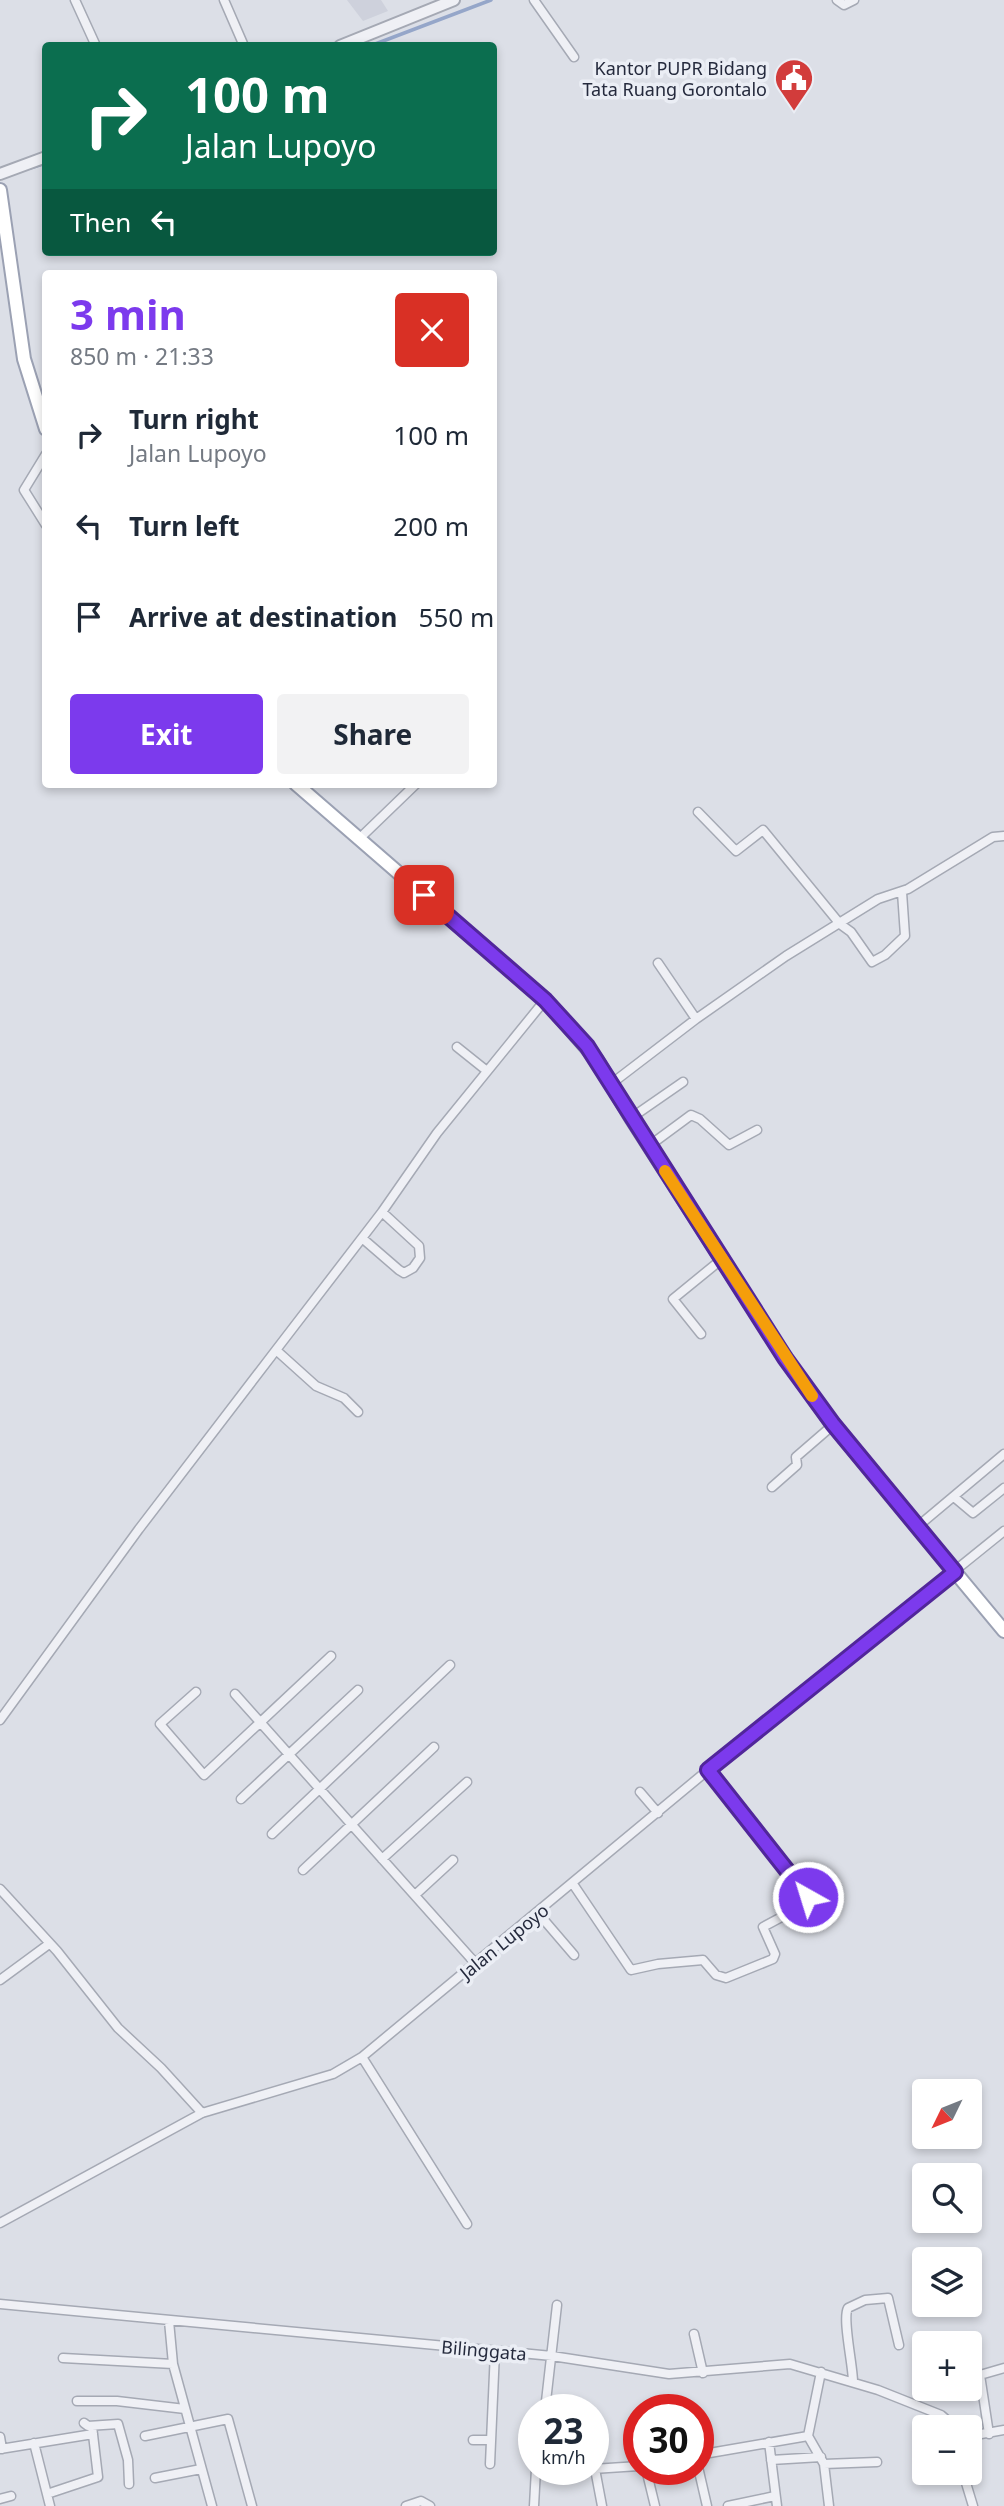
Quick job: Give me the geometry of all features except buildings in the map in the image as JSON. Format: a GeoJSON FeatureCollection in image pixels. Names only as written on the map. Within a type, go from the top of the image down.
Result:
{"type":"FeatureCollection","features":[{"type":"Feature","properties":{"kind":"main road"},"geometry":{"type":"LineString","coordinates":[[0,190],[24,359],[42,416]]}},
{"type":"Feature","properties":{"kind":"main road"},"geometry":{"type":"LineString","coordinates":[[301,788],[545,1000],[587,1046],[785,1358],[833,1424],[1004,1631]]}},
{"type":"Feature","properties":{"kind":"street"},"geometry":{"type":"LineString","coordinates":[[75,0],[94,42]]}},
{"type":"Feature","properties":{"kind":"street"},"geometry":{"type":"LineString","coordinates":[[224,0],[242,42]]}},
{"type":"Feature","properties":{"kind":"street"},"geometry":{"type":"LineString","coordinates":[[350,42],[454,0]]}},
{"type":"Feature","properties":{"kind":"street"},"geometry":{"type":"LineString","coordinates":[[534,0],[574,57]]}},
{"type":"Feature","properties":{"kind":"street"},"geometry":{"type":"LineString","coordinates":[[836,0],[844,5],[854,0]]}},
{"type":"Feature","properties":{"kind":"street"},"geometry":{"type":"LineString","coordinates":[[0,174],[42,158]]}},
{"type":"Feature","properties":{"kind":"street"},"geometry":{"type":"LineString","coordinates":[[42,460],[23,491],[42,519]]}},
{"type":"Feature","properties":{"kind":"street"},"geometry":{"type":"LineString","coordinates":[[360,838],[412,788]]}},
{"type":"Feature","properties":{"kind":"street"},"geometry":{"type":"LineString","coordinates":[[698,812],[736,851],[763,830],[840,924],[851,932],[869,961],[874,962],[905,936],[902,892]]}},
{"type":"Feature","properties":{"kind":"street"},"geometry":{"type":"LineString","coordinates":[[611,1084],[696,1019],[786,956],[878,899],[902,892],[993,837],[1004,836]]}},
{"type":"Feature","properties":{"kind":"street"},"geometry":{"type":"LineString","coordinates":[[424,895],[445,872]]}},
{"type":"Feature","properties":{"kind":"street"},"geometry":{"type":"LineString","coordinates":[[658,962],[696,1019]]}},
{"type":"Feature","properties":{"kind":"street"},"geometry":{"type":"LineString","coordinates":[[0,1720],[139,1529],[382,1212],[437,1133],[545,1000]]}},
{"type":"Feature","properties":{"kind":"street"},"geometry":{"type":"LineString","coordinates":[[457,1047],[487,1071]]}},
{"type":"Feature","properties":{"kind":"street"},"geometry":{"type":"LineString","coordinates":[[631,1118],[683,1083]]}},
{"type":"Feature","properties":{"kind":"street"},"geometry":{"type":"LineString","coordinates":[[649,1146],[691,1115],[700,1119],[729,1145],[757,1130]]}},
{"type":"Feature","properties":{"kind":"street"},"geometry":{"type":"LineString","coordinates":[[362,1238],[404,1273],[414,1268],[420,1258],[419,1246],[382,1212]]}},
{"type":"Feature","properties":{"kind":"street"},"geometry":{"type":"LineString","coordinates":[[701,1334],[673,1299],[722,1259]]}},
{"type":"Feature","properties":{"kind":"street"},"geometry":{"type":"LineString","coordinates":[[276,1350],[304,1376],[344,1398],[358,1412]]}},
{"type":"Feature","properties":{"kind":"street"},"geometry":{"type":"LineString","coordinates":[[772,1487],[797,1465],[796,1457],[833,1424]]}},
{"type":"Feature","properties":{"kind":"street"},"geometry":{"type":"LineString","coordinates":[[917,1527],[1004,1454]]}},
{"type":"Feature","properties":{"kind":"street"},"geometry":{"type":"LineString","coordinates":[[954,1497],[973,1513],[1004,1488]]}},
{"type":"Feature","properties":{"kind":"street","name":"Jalan Lupoyo"},"geometry":{"type":"LineString","coordinates":[[0,2223],[202,2113],[333,2074],[362,2057],[708,1770],[1004,1531]]}},
{"type":"Feature","properties":{"kind":"street"},"geometry":{"type":"LineString","coordinates":[[197,1692],[160,1724],[204,1775],[331,1656]]}},
{"type":"Feature","properties":{"kind":"street"},"geometry":{"type":"LineString","coordinates":[[272,1834],[450,1665]]}},
{"type":"Feature","properties":{"kind":"street"},"geometry":{"type":"LineString","coordinates":[[241,1799],[358,1690]]}},
{"type":"Feature","properties":{"kind":"street"},"geometry":{"type":"LineString","coordinates":[[235,1694],[476,1964]]}},
{"type":"Feature","properties":{"kind":"street"},"geometry":{"type":"LineString","coordinates":[[303,1870],[434,1747]]}},
{"type":"Feature","properties":{"kind":"street"},"geometry":{"type":"LineString","coordinates":[[573,1884],[631,1970],[658,1964],[703,1960],[716,1975],[726,1979],[773,1959],[775,1955],[763,1927],[804,1905],[808,1901],[807,1894],[708,1770]]}},
{"type":"Feature","properties":{"kind":"street"},"geometry":{"type":"LineString","coordinates":[[382,1859],[467,1782]]}},
{"type":"Feature","properties":{"kind":"street"},"geometry":{"type":"LineString","coordinates":[[640,1792],[658,1813]]}},
{"type":"Feature","properties":{"kind":"street"},"geometry":{"type":"LineString","coordinates":[[415,1895],[453,1860]]}},
{"type":"Feature","properties":{"kind":"street"},"geometry":{"type":"LineString","coordinates":[[0,1889],[118,2028],[161,2068],[202,2113]]}},
{"type":"Feature","properties":{"kind":"street"},"geometry":{"type":"LineString","coordinates":[[538,1913],[574,1955]]}},
{"type":"Feature","properties":{"kind":"street"},"geometry":{"type":"LineString","coordinates":[[0,1980],[49,1944]]}},
{"type":"Feature","properties":{"kind":"street"},"geometry":{"type":"LineString","coordinates":[[362,2057],[467,2224]]}},
{"type":"Feature","properties":{"kind":"street"},"geometry":{"type":"LineString","coordinates":[[853,2382],[851,2343],[844,2322],[848,2308],[865,2300],[888,2298],[899,2346]]}},
{"type":"Feature","properties":{"kind":"street","name":"Bilinggata"},"geometry":{"type":"LineString","coordinates":[[0,2304],[169,2325],[642,2372],[703,2373],[782,2363],[853,2382],[941,2415]]}},
{"type":"Feature","properties":{"kind":"street"},"geometry":{"type":"LineString","coordinates":[[547,2394],[557,2305]]}},
{"type":"Feature","properties":{"kind":"street"},"geometry":{"type":"LineString","coordinates":[[169,2325],[173,2364],[212,2506]]}},
{"type":"Feature","properties":{"kind":"street"},"geometry":{"type":"LineString","coordinates":[[694,2334],[703,2373]]}},
{"type":"Feature","properties":{"kind":"street"},"geometry":{"type":"LineString","coordinates":[[490,2464],[494,2356]]}},
{"type":"Feature","properties":{"kind":"street"},"geometry":{"type":"LineString","coordinates":[[63,2358],[173,2364]]}},
{"type":"Feature","properties":{"kind":"street"},"geometry":{"type":"LineString","coordinates":[[982,2374],[1004,2368]]}},
{"type":"Feature","properties":{"kind":"street"},"geometry":{"type":"LineString","coordinates":[[821,2372],[808,2436],[823,2461],[829,2506]]}},
{"type":"Feature","properties":{"kind":"street"},"geometry":{"type":"LineString","coordinates":[[982,2393],[989,2434]]}},
{"type":"Feature","properties":{"kind":"street"},"geometry":{"type":"LineString","coordinates":[[77,2401],[117,2401],[184,2409]]}},
{"type":"Feature","properties":{"kind":"street"},"geometry":{"type":"LineString","coordinates":[[145,2435],[224,2418],[230,2423],[252,2506]]}},
{"type":"Feature","properties":{"kind":"street"},"geometry":{"type":"LineString","coordinates":[[0,2437],[1,2449],[118,2424],[128,2460],[128,2484]]}},
{"type":"Feature","properties":{"kind":"street"},"geometry":{"type":"LineString","coordinates":[[47,2494],[98,2477],[90,2428]]}},
{"type":"Feature","properties":{"kind":"street"},"geometry":{"type":"LineString","coordinates":[[982,2435],[1004,2430]]}},
{"type":"Feature","properties":{"kind":"street"},"geometry":{"type":"LineString","coordinates":[[714,2452],[808,2436]]}},
{"type":"Feature","properties":{"kind":"street"},"geometry":{"type":"LineString","coordinates":[[473,2440],[491,2440]]}},
{"type":"Feature","properties":{"kind":"street"},"geometry":{"type":"LineString","coordinates":[[769,2442],[776,2506]]}},
{"type":"Feature","properties":{"kind":"street"},"geometry":{"type":"LineString","coordinates":[[34,2443],[50,2506]]}},
{"type":"Feature","properties":{"kind":"street"},"geometry":{"type":"LineString","coordinates":[[771,2460],[877,2462]]}},
{"type":"Feature","properties":{"kind":"street"},"geometry":{"type":"LineString","coordinates":[[155,2478],[201,2469]]}},
{"type":"Feature","properties":{"kind":"street"},"geometry":{"type":"LineString","coordinates":[[534,2506],[535,2485]]}},
{"type":"Feature","properties":{"kind":"street"},"geometry":{"type":"LineString","coordinates":[[597,2485],[602,2506]]}},
{"type":"Feature","properties":{"kind":"street"},"geometry":{"type":"LineString","coordinates":[[650,2485],[655,2506]]}},
{"type":"Feature","properties":{"kind":"street"},"geometry":{"type":"LineString","coordinates":[[702,2485],[707,2506]]}},
{"type":"Feature","properties":{"kind":"street"},"geometry":{"type":"LineString","coordinates":[[967,2485],[973,2506]]}},
{"type":"Feature","properties":{"kind":"street"},"geometry":{"type":"LineString","coordinates":[[0,2499],[11,2496]]}},
{"type":"Feature","properties":{"kind":"street"},"geometry":{"type":"LineString","coordinates":[[727,2506],[775,2496]]}},
{"type":"Feature","properties":{"kind":"street"},"geometry":{"type":"LineString","coordinates":[[406,2506],[421,2501],[430,2506]]}},
{"type":"Feature","properties":{"kind":"shaded area"},"geometry":{"type":"Polygon","coordinates":[[[347,0],[381,0],[388,11],[363,21],[347,0]]]}},
{"type":"Feature","properties":{"kind":"waterway"},"geometry":{"type":"LineString","coordinates":[[381,42],[491,0]]}},
{"type":"Feature","properties":{"kind":"waterway"},"geometry":{"type":"LineString","coordinates":[[30,168],[42,164]]}},
{"type":"Feature","properties":{"kind":"slow traffic"},"geometry":{"type":"LineString","coordinates":[[665,1171],[812,1396]]}},
{"type":"Feature","properties":{"kind":"place","name":"Kantor PUPR Bidang Tata Ruang Gorontalo"},"geometry":{"type":"Point","coordinates":[794,112]}},
{"type":"Feature","properties":{"kind":"route"},"geometry":{"type":"LineString","coordinates":[[424,895],[545,1000],[587,1046],[785,1358],[833,1424],[955,1572],[708,1770],[808,1897]]}}]}
